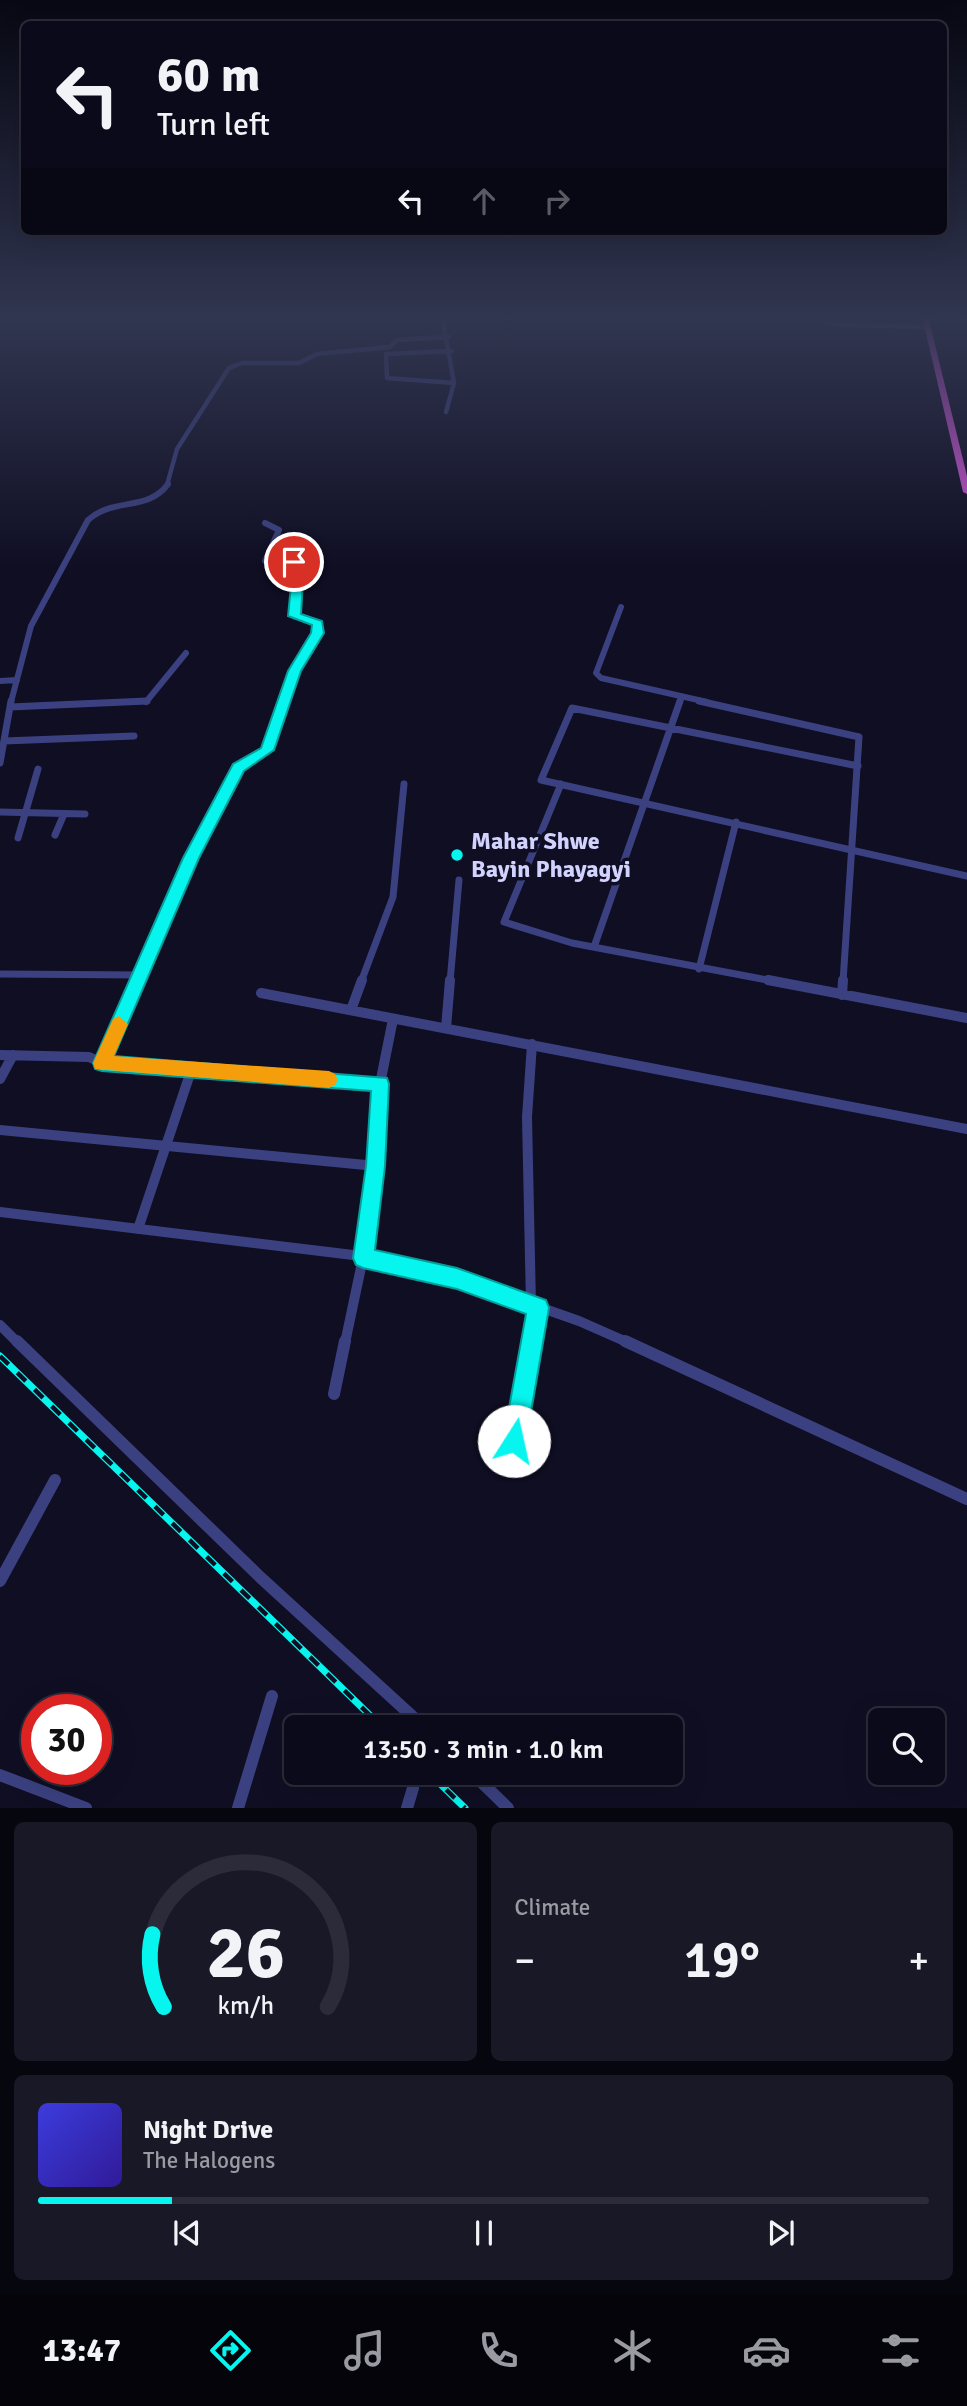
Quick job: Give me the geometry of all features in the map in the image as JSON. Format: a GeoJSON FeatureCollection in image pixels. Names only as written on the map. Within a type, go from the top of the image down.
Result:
{"type":"FeatureCollection","features":[{"type":"Feature","properties":{"kind":"highway"},"geometry":{"type":"LineString","coordinates":[[945,400],[967,492]]}},
{"type":"Feature","properties":{"kind":"street"},"geometry":{"type":"LineString","coordinates":[[0,763],[10,707],[31,626],[88,520],[100,509],[152,499],[167,486],[177,449],[208,400]]}},
{"type":"Feature","properties":{"kind":"street"},"geometry":{"type":"LineString","coordinates":[[446,412],[449,400]]}},
{"type":"Feature","properties":{"kind":"street"},"geometry":{"type":"LineString","coordinates":[[102,1063],[191,858],[238,768],[267,750],[295,671],[304,651],[317,633],[318,623],[294,616],[299,564],[265,561],[279,530],[265,523]]}},
{"type":"Feature","properties":{"kind":"street"},"geometry":{"type":"LineString","coordinates":[[621,607],[596,673],[601,678],[859,737],[842,995]]}},
{"type":"Feature","properties":{"kind":"street"},"geometry":{"type":"LineString","coordinates":[[10,707],[145,703],[186,653]]}},
{"type":"Feature","properties":{"kind":"street"},"geometry":{"type":"LineString","coordinates":[[0,681],[17,680]]}},
{"type":"Feature","properties":{"kind":"street"},"geometry":{"type":"LineString","coordinates":[[594,947],[681,698]]}},
{"type":"Feature","properties":{"kind":"street"},"geometry":{"type":"LineString","coordinates":[[858,766],[572,708],[541,780],[967,876]]}},
{"type":"Feature","properties":{"kind":"street"},"geometry":{"type":"LineString","coordinates":[[4,741],[134,736]]}},
{"type":"Feature","properties":{"kind":"street"},"geometry":{"type":"LineString","coordinates":[[18,838],[38,769]]}},
{"type":"Feature","properties":{"kind":"street"},"geometry":{"type":"LineString","coordinates":[[351,1010],[393,897],[398,874],[404,784]]}},
{"type":"Feature","properties":{"kind":"street"},"geometry":{"type":"LineString","coordinates":[[561,784],[504,922],[594,947],[699,969],[967,1018]]}},
{"type":"Feature","properties":{"kind":"street"},"geometry":{"type":"LineString","coordinates":[[0,812],[85,814]]}},
{"type":"Feature","properties":{"kind":"street"},"geometry":{"type":"LineString","coordinates":[[55,835],[64,814]]}},
{"type":"Feature","properties":{"kind":"street"},"geometry":{"type":"LineString","coordinates":[[699,969],[736,822]]}},
{"type":"Feature","properties":{"kind":"street"},"geometry":{"type":"LineString","coordinates":[[446,1028],[459,880]]}},
{"type":"Feature","properties":{"kind":"street"},"geometry":{"type":"LineString","coordinates":[[0,974],[141,975]]}},
{"type":"Feature","properties":{"kind":"street"},"geometry":{"type":"LineString","coordinates":[[261,993],[967,1129]]}},
{"type":"Feature","properties":{"kind":"street"},"geometry":{"type":"LineString","coordinates":[[334,1394],[363,1258],[376,1166],[380,1084],[393,1019]]}},
{"type":"Feature","properties":{"kind":"street"},"geometry":{"type":"LineString","coordinates":[[514,1441],[534,1306],[527,1117],[532,1044]]}},
{"type":"Feature","properties":{"kind":"street"},"geometry":{"type":"LineString","coordinates":[[0,1055],[89,1057],[102,1063],[380,1084]]}},
{"type":"Feature","properties":{"kind":"street"},"geometry":{"type":"LineString","coordinates":[[0,1079],[13,1055]]}},
{"type":"Feature","properties":{"kind":"street"},"geometry":{"type":"LineString","coordinates":[[138,1229],[192,1068]]}},
{"type":"Feature","properties":{"kind":"street"},"geometry":{"type":"LineString","coordinates":[[0,1130],[167,1143],[376,1166]]}},
{"type":"Feature","properties":{"kind":"street"},"geometry":{"type":"LineString","coordinates":[[0,1212],[363,1258],[457,1278],[579,1321],[731,1388],[967,1499]]}},
{"type":"Feature","properties":{"kind":"street"},"geometry":{"type":"LineString","coordinates":[[0,1325],[250,1567],[411,1715]]}},
{"type":"Feature","properties":{"kind":"street"},"geometry":{"type":"LineString","coordinates":[[0,1581],[55,1480]]}},
{"type":"Feature","properties":{"kind":"street"},"geometry":{"type":"LineString","coordinates":[[238,1808],[272,1696]]}},
{"type":"Feature","properties":{"kind":"street"},"geometry":{"type":"LineString","coordinates":[[0,1775],[86,1808]]}},
{"type":"Feature","properties":{"kind":"street"},"geometry":{"type":"LineString","coordinates":[[484,1785],[508,1808]]}},
{"type":"Feature","properties":{"kind":"street"},"geometry":{"type":"LineString","coordinates":[[407,1808],[413,1788]]}},
{"type":"Feature","properties":{"kind":"railway"},"geometry":{"type":"LineString","coordinates":[[0,1356],[370,1715]]}},
{"type":"Feature","properties":{"kind":"railway"},"geometry":{"type":"LineString","coordinates":[[441,1785],[465,1808]]}},
{"type":"Feature","properties":{"kind":"slow traffic"},"geometry":{"type":"LineString","coordinates":[[119,1024],[102,1063],[329,1080]]}},
{"type":"Feature","properties":{"kind":"place","name":"Mahar Shwe Bayin Phayagyi"},"geometry":{"type":"Point","coordinates":[457,855]}},
{"type":"Feature","properties":{"kind":"route"},"geometry":{"type":"LineString","coordinates":[[294,562],[299,564],[294,616],[318,623],[317,633],[304,651],[295,671],[267,750],[238,768],[191,858],[102,1063],[380,1084],[376,1166],[363,1258],[457,1278],[538,1308],[514,1441]]}}]}
